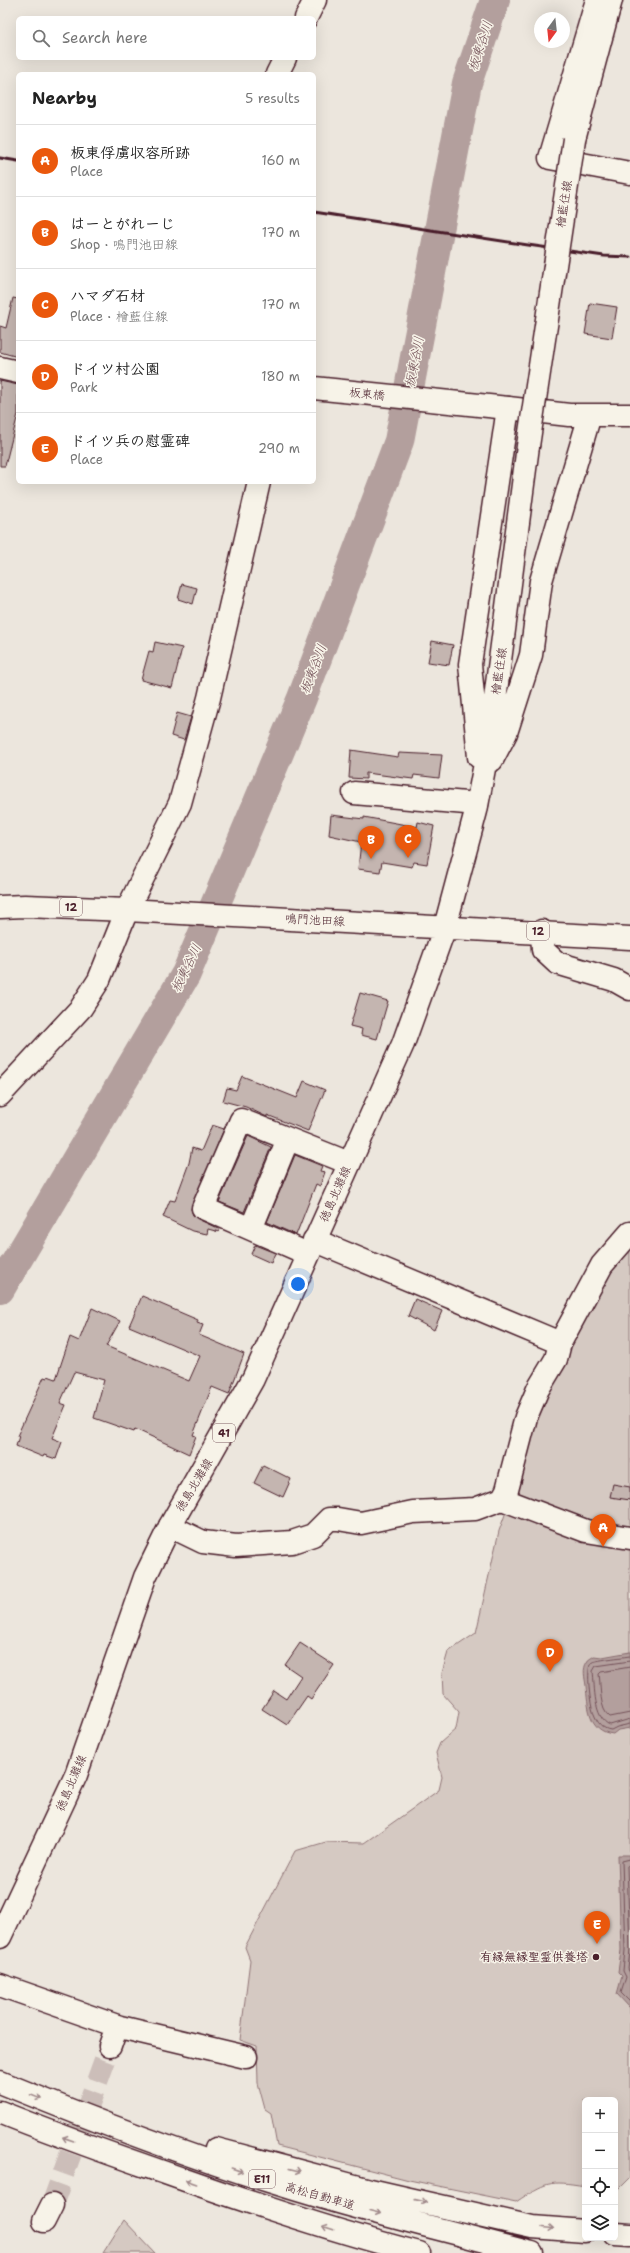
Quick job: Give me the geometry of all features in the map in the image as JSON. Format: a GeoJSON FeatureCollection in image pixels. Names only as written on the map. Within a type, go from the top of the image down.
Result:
{"type":"FeatureCollection","features":[{"type":"Feature","properties":{"kind":"main road"},"geometry":{"type":"LineString","coordinates":[[307,16],[315,0]]}},
{"type":"Feature","properties":{"kind":"main road"},"geometry":{"type":"LineString","coordinates":[[597,0],[550,158],[630,173]]}},
{"type":"Feature","properties":{"kind":"main road","name":"檜藍住線"},"geometry":{"type":"LineString","coordinates":[[445,927],[477,804],[500,669],[528,446],[574,139],[611,0]]}},
{"type":"Feature","properties":{"kind":"main road"},"geometry":{"type":"LineString","coordinates":[[278,72],[284,60]]}},
{"type":"Feature","properties":{"kind":"main road"},"geometry":{"type":"LineString","coordinates":[[0,368],[16,372]]}},
{"type":"Feature","properties":{"kind":"main road","name":"板東橋"},"geometry":{"type":"LineString","coordinates":[[316,388],[500,407]]}},
{"type":"Feature","properties":{"kind":"main road"},"geometry":{"type":"LineString","coordinates":[[481,783],[470,664],[500,407],[569,415],[630,415]]}},
{"type":"Feature","properties":{"kind":"main road"},"geometry":{"type":"LineString","coordinates":[[481,783],[506,733],[531,655],[541,581],[590,415]]}},
{"type":"Feature","properties":{"kind":"main road"},"geometry":{"type":"LineString","coordinates":[[0,1095],[82,1008],[99,980],[135,910],[180,803],[211,690],[259,484]]}},
{"type":"Feature","properties":{"kind":"main road"},"geometry":{"type":"LineString","coordinates":[[354,793],[477,804]]}},
{"type":"Feature","properties":{"kind":"main road","name":"鳴門池田線"},"geometry":{"type":"LineString","coordinates":[[0,907],[24,906],[135,910],[276,919],[542,931],[630,938]]}},
{"type":"Feature","properties":{"kind":"main road","name":"徳島北灘線"},"geometry":{"type":"LineString","coordinates":[[0,1937],[76,1775],[146,1577],[170,1526],[253,1380],[311,1247],[403,1044],[445,927]]}},
{"type":"Feature","properties":{"kind":"main road"},"geometry":{"type":"LineString","coordinates":[[542,931],[543,950],[557,963],[614,980],[630,988]]}},
{"type":"Feature","properties":{"kind":"main road"},"geometry":{"type":"LineString","coordinates":[[349,1164],[241,1120],[203,1208],[251,1229],[311,1247],[560,1343]]}},
{"type":"Feature","properties":{"kind":"main road"},"geometry":{"type":"LineString","coordinates":[[251,1229],[288,1139]]}},
{"type":"Feature","properties":{"kind":"main road"},"geometry":{"type":"LineString","coordinates":[[170,1526],[203,1542],[236,1546],[292,1542],[313,1535],[329,1519],[361,1523],[420,1511],[475,1509],[502,1499],[508,1490],[526,1417],[538,1389],[556,1359],[560,1343],[602,1265],[630,1233]]}},
{"type":"Feature","properties":{"kind":"main road"},"geometry":{"type":"LineString","coordinates":[[502,1499],[586,1531],[630,1538]]}},
{"type":"Feature","properties":{"kind":"main road"},"geometry":{"type":"LineString","coordinates":[[0,1985],[114,2036],[246,2057]]}},
{"type":"Feature","properties":{"kind":"main road","name":"高松自動車道"},"geometry":{"type":"LineString","coordinates":[[0,2082],[68,2110],[268,2181],[369,2211],[532,2253]]}},
{"type":"Feature","properties":{"kind":"main road"},"geometry":{"type":"LineString","coordinates":[[68,2110],[370,2190],[532,2227],[582,2231]]}},
{"type":"Feature","properties":{"kind":"main road","name":"E11"},"geometry":{"type":"LineString","coordinates":[[0,2112],[58,2136],[261,2206],[358,2237],[419,2253]]}},
{"type":"Feature","properties":{"kind":"main road"},"geometry":{"type":"LineString","coordinates":[[618,2234],[630,2235]]}},
{"type":"Feature","properties":{"kind":"shaded area"},"geometry":{"type":"Polygon","coordinates":[[[630,1240],[630,2178],[618,2188],[618,2097],[582,2097],[582,2186],[563,2183],[548,2184],[534,2190],[516,2202],[409,2180],[277,2146],[271,2113],[265,2109],[258,2083],[257,2046],[240,2040],[250,1960],[245,1947],[295,1851],[326,1842],[364,1843],[439,1790],[442,1777],[436,1753],[440,1743],[456,1729],[459,1712],[443,1694],[442,1673],[448,1652],[476,1633],[499,1531],[514,1490],[532,1419],[566,1341],[630,1240]]]}},
{"type":"Feature","properties":{"kind":"shaded area"},"geometry":{"type":"Polygon","coordinates":[[[124,2220],[155,2253],[103,2253],[124,2220]]]}},
{"type":"Feature","properties":{"kind":"water"},"geometry":{"type":"Polygon","coordinates":[[[630,1652],[630,1728],[618,1730],[613,1734],[605,1732],[594,1723],[591,1716],[584,1671],[585,1665],[588,1660],[594,1656],[602,1657],[630,1652]]]}},
{"type":"Feature","properties":{"kind":"water"},"geometry":{"type":"Polygon","coordinates":[[[618,1855],[630,1855],[630,2008],[617,1994],[622,1976],[618,1972],[621,1950],[618,1855]]]}},
{"type":"Feature","properties":{"kind":"building"},"geometry":{"type":"Polygon","coordinates":[[[13,298],[16,299],[16,356],[0,352],[0,326],[6,328],[13,298]]]}},
{"type":"Feature","properties":{"kind":"building"},"geometry":{"type":"Polygon","coordinates":[[[590,303],[617,307],[612,338],[585,334],[590,303]]]}},
{"type":"Feature","properties":{"kind":"building"},"geometry":{"type":"Polygon","coordinates":[[[0,381],[16,385],[16,422],[5,466],[0,466],[0,381]]]}},
{"type":"Feature","properties":{"kind":"building"},"geometry":{"type":"Polygon","coordinates":[[[182,584],[197,588],[193,604],[178,599],[182,584]]]}},
{"type":"Feature","properties":{"kind":"building"},"geometry":{"type":"Polygon","coordinates":[[[432,641],[453,645],[449,665],[428,662],[432,641]]]}},
{"type":"Feature","properties":{"kind":"building"},"geometry":{"type":"Polygon","coordinates":[[[155,642],[182,648],[172,688],[141,680],[149,651],[153,652],[155,642]]]}},
{"type":"Feature","properties":{"kind":"building"},"geometry":{"type":"Polygon","coordinates":[[[177,713],[191,717],[184,740],[171,736],[177,713]]]}},
{"type":"Feature","properties":{"kind":"building"},"geometry":{"type":"Polygon","coordinates":[[[351,750],[398,757],[399,753],[442,755],[439,778],[414,775],[413,779],[366,773],[366,779],[349,778],[351,750]]]}},
{"type":"Feature","properties":{"kind":"building"},"geometry":{"type":"Polygon","coordinates":[[[331,815],[364,819],[364,817],[417,827],[418,822],[434,826],[427,864],[414,862],[412,867],[382,862],[380,872],[358,869],[361,842],[329,835],[331,815]]]}},
{"type":"Feature","properties":{"kind":"building"},"geometry":{"type":"Polygon","coordinates":[[[360,993],[388,1001],[377,1039],[361,1035],[362,1029],[350,1026],[360,993]]]}},
{"type":"Feature","properties":{"kind":"building"},"geometry":{"type":"Polygon","coordinates":[[[242,1076],[297,1098],[304,1081],[325,1090],[308,1131],[267,1115],[267,1117],[246,1107],[223,1101],[227,1088],[236,1090],[242,1076]]]}},
{"type":"Feature","properties":{"kind":"building"},"geometry":{"type":"Polygon","coordinates":[[[212,1125],[224,1129],[191,1209],[193,1215],[198,1219],[219,1229],[219,1232],[208,1229],[207,1234],[192,1231],[163,1217],[170,1200],[175,1201],[189,1163],[192,1148],[201,1151],[212,1125]]]}},
{"type":"Feature","properties":{"kind":"building"},"geometry":{"type":"Polygon","coordinates":[[[248,1136],[271,1147],[244,1212],[219,1202],[248,1136]]]}},
{"type":"Feature","properties":{"kind":"building"},"geometry":{"type":"Polygon","coordinates":[[[295,1155],[322,1166],[320,1171],[325,1172],[320,1186],[316,1184],[296,1235],[267,1222],[295,1155]]]}},
{"type":"Feature","properties":{"kind":"building"},"geometry":{"type":"Polygon","coordinates":[[[255,1245],[275,1253],[271,1263],[251,1254],[255,1245]]]}},
{"type":"Feature","properties":{"kind":"building"},"geometry":{"type":"Polygon","coordinates":[[[142,1296],[198,1320],[197,1323],[203,1325],[199,1335],[244,1354],[229,1394],[212,1387],[193,1435],[196,1436],[189,1454],[135,1429],[134,1432],[94,1418],[104,1380],[74,1372],[60,1403],[66,1405],[52,1438],[62,1442],[56,1459],[44,1455],[43,1457],[16,1446],[19,1436],[17,1436],[44,1377],[47,1378],[48,1376],[56,1379],[70,1337],[79,1341],[92,1308],[120,1321],[106,1346],[189,1381],[200,1356],[129,1326],[142,1296]]]}},
{"type":"Feature","properties":{"kind":"building"},"geometry":{"type":"Polygon","coordinates":[[[415,1299],[442,1311],[434,1330],[408,1316],[415,1299]]]}},
{"type":"Feature","properties":{"kind":"building"},"geometry":{"type":"Polygon","coordinates":[[[263,1465],[291,1479],[283,1497],[254,1483],[263,1465]]]}},
{"type":"Feature","properties":{"kind":"building"},"geometry":{"type":"Polygon","coordinates":[[[613,1484],[630,1487],[630,1500],[610,1497],[613,1484]]]}},
{"type":"Feature","properties":{"kind":"building"},"geometry":{"type":"Polygon","coordinates":[[[300,1643],[334,1665],[311,1699],[307,1696],[287,1725],[262,1709],[274,1691],[286,1699],[301,1676],[285,1665],[300,1643]]]}},
{"type":"Feature","properties":{"kind":"waterway","name":"板東谷川"},"geometry":{"type":"LineString","coordinates":[[0,1289],[186,974],[302,698],[399,441],[467,83],[495,0]]}},
{"type":"Feature","properties":{"kind":"tunnel"},"geometry":{"type":"LineString","coordinates":[[52,2205],[110,2046]]}},
{"type":"Feature","properties":{"kind":"railway"},"geometry":{"type":"LineString","coordinates":[[0,158],[16,161]]}},
{"type":"Feature","properties":{"kind":"railway"},"geometry":{"type":"LineString","coordinates":[[316,212],[604,256],[630,257]]}},
{"type":"Feature","properties":{"kind":"place","name":"ハマダ石材"},"geometry":{"type":"Point","coordinates":[408,858]}},
{"type":"Feature","properties":{"kind":"place","name":"はーとがれーじ"},"geometry":{"type":"Point","coordinates":[371,859]}},
{"type":"Feature","properties":{"kind":"place","name":"板東俘虜収容所跡"},"geometry":{"type":"Point","coordinates":[603,1547]}},
{"type":"Feature","properties":{"kind":"place","name":"ドイツ村公園"},"geometry":{"type":"Point","coordinates":[550,1672]}},
{"type":"Feature","properties":{"kind":"place","name":"ドイツ兵の慰霊碑"},"geometry":{"type":"Point","coordinates":[597,1944]}},
{"type":"Feature","properties":{"kind":"place","name":"有縁無縁聖霊供養塔"},"geometry":{"type":"Point","coordinates":[596,1957]}}]}
